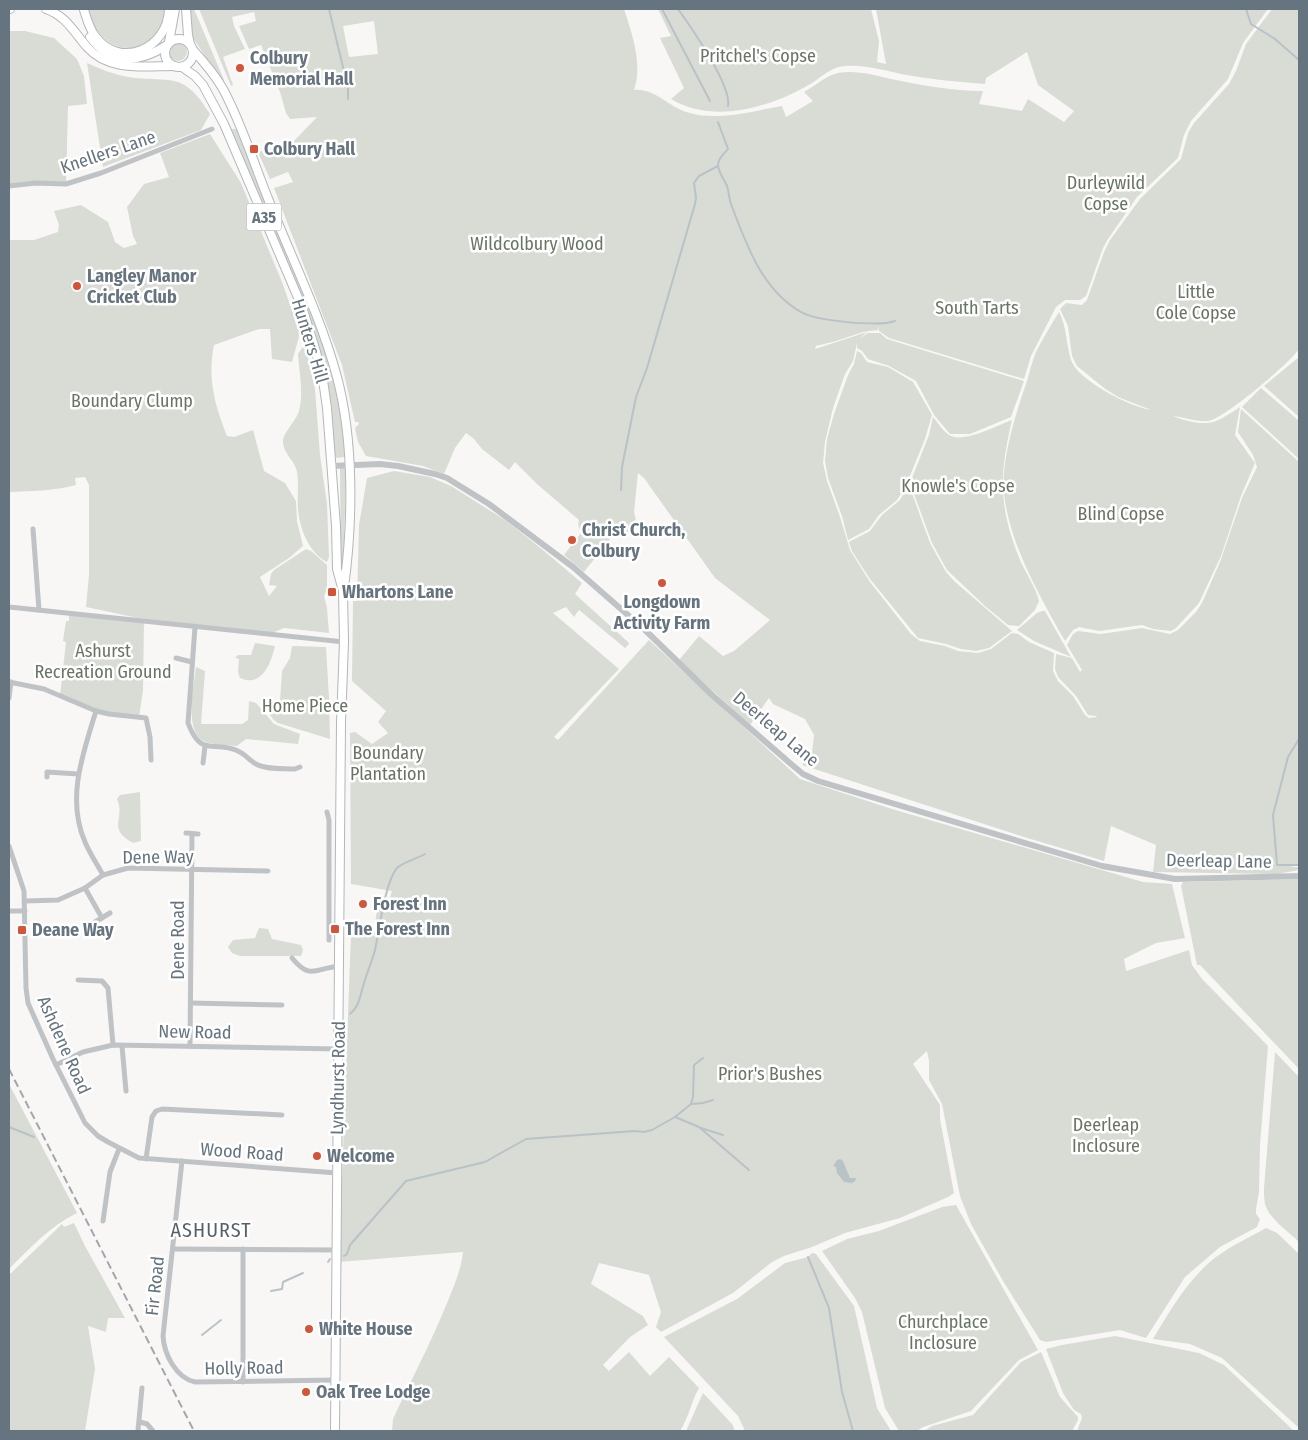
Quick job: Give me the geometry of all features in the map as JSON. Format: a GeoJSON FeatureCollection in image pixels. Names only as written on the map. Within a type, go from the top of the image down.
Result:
{"type":"FeatureCollection","features":[{"type":"Feature","properties":{"kind":"main road"},"geometry":{"type":"LineString","coordinates":[[46,9],[60,16],[95,55],[108,62],[125,66],[178,67],[190,62],[192,59],[186,9]]}},
{"type":"Feature","properties":{"kind":"main road"},"geometry":{"type":"LineString","coordinates":[[85,10],[89,26],[100,42],[117,51],[131,52],[143,50],[158,39],[166,27],[169,9]]}},
{"type":"Feature","properties":{"kind":"main road"},"geometry":{"type":"LineString","coordinates":[[175,9],[165,57],[178,67]]}},
{"type":"Feature","properties":{"kind":"main road"},"geometry":{"type":"LineString","coordinates":[[85,10],[84,20],[89,36],[97,46],[107,53],[120,58],[137,59],[150,55],[180,39],[192,47]]}},
{"type":"Feature","properties":{"kind":"main road","name":"Hunters Hill"},"geometry":{"type":"LineString","coordinates":[[192,47],[222,89],[235,117],[329,350],[337,378],[350,464],[348,560],[343,591],[344,642]]}},
{"type":"Feature","properties":{"kind":"main road","name":"Hunters Hill"},"geometry":{"type":"LineString","coordinates":[[178,67],[195,76],[212,99],[311,332],[323,380],[332,466],[337,570],[343,591]]}},
{"type":"Feature","properties":{"kind":"main road","name":"Lyndhurst Road"},"geometry":{"type":"LineString","coordinates":[[334,1431],[341,723],[344,642]]}},
{"type":"Feature","properties":{"kind":"street","name":"Knellers Lane"},"geometry":{"type":"LineString","coordinates":[[9,186],[66,184],[101,173],[212,129]]}},
{"type":"Feature","properties":{"kind":"street","name":"Deerleap Lane"},"geometry":{"type":"LineString","coordinates":[[332,466],[380,464],[435,474],[447,478],[490,504],[573,567],[645,630],[712,695],[802,774],[818,781],[1102,866],[1175,879],[1299,876]]}},
{"type":"Feature","properties":{"kind":"street"},"geometry":{"type":"LineString","coordinates":[[32,529],[39,610]]}},
{"type":"Feature","properties":{"kind":"street"},"geometry":{"type":"LineString","coordinates":[[9,607],[344,642]]}},
{"type":"Feature","properties":{"kind":"street"},"geometry":{"type":"LineString","coordinates":[[195,627],[188,723],[197,741],[205,746],[236,750],[255,764],[262,766],[295,769],[300,767]]}},
{"type":"Feature","properties":{"kind":"street"},"geometry":{"type":"LineString","coordinates":[[176,658],[192,662]]}},
{"type":"Feature","properties":{"kind":"street"},"geometry":{"type":"LineString","coordinates":[[9,698],[10,682],[44,689],[96,711],[146,718],[150,737],[151,760]]}},
{"type":"Feature","properties":{"kind":"street"},"geometry":{"type":"LineString","coordinates":[[96,711],[78,774],[77,807],[80,827],[86,844],[103,875]]}},
{"type":"Feature","properties":{"kind":"street"},"geometry":{"type":"LineString","coordinates":[[203,763],[205,746]]}},
{"type":"Feature","properties":{"kind":"street"},"geometry":{"type":"LineString","coordinates":[[47,772],[78,774]]}},
{"type":"Feature","properties":{"kind":"street"},"geometry":{"type":"LineString","coordinates":[[327,812],[329,820],[328,940]]}},
{"type":"Feature","properties":{"kind":"street","name":"Dene Road"},"geometry":{"type":"LineString","coordinates":[[190,1046],[192,834]]}},
{"type":"Feature","properties":{"kind":"street","name":"Ashdene Road"},"geometry":{"type":"LineString","coordinates":[[9,846],[21,877],[25,901],[27,1000],[85,1123],[98,1136],[119,1149],[146,1159]]}},
{"type":"Feature","properties":{"kind":"street","name":"Dene Way"},"geometry":{"type":"LineString","coordinates":[[25,901],[58,900],[85,888],[103,875],[128,868],[268,871]]}},
{"type":"Feature","properties":{"kind":"street"},"geometry":{"type":"LineString","coordinates":[[329,874],[341,874]]}},
{"type":"Feature","properties":{"kind":"street"},"geometry":{"type":"LineString","coordinates":[[85,888],[102,918]]}},
{"type":"Feature","properties":{"kind":"street"},"geometry":{"type":"LineString","coordinates":[[9,911],[25,911]]}},
{"type":"Feature","properties":{"kind":"street"},"geometry":{"type":"LineString","coordinates":[[95,922],[110,913]]}},
{"type":"Feature","properties":{"kind":"street"},"geometry":{"type":"LineString","coordinates":[[292,958],[309,972],[317,972],[326,967],[340,966]]}},
{"type":"Feature","properties":{"kind":"street"},"geometry":{"type":"LineString","coordinates":[[78,980],[102,981],[108,988],[113,1046]]}},
{"type":"Feature","properties":{"kind":"street"},"geometry":{"type":"LineString","coordinates":[[191,1003],[282,1005]]}},
{"type":"Feature","properties":{"kind":"street","name":"New Road"},"geometry":{"type":"LineString","coordinates":[[56,1065],[83,1052],[113,1046],[338,1049]]}},
{"type":"Feature","properties":{"kind":"street"},"geometry":{"type":"LineString","coordinates":[[122,1046],[126,1091]]}},
{"type":"Feature","properties":{"kind":"street"},"geometry":{"type":"LineString","coordinates":[[146,1159],[152,1117],[156,1111],[162,1109],[274,1111],[282,1115]]}},
{"type":"Feature","properties":{"kind":"street"},"geometry":{"type":"LineString","coordinates":[[103,1221],[110,1172],[119,1149]]}},
{"type":"Feature","properties":{"kind":"street","name":"Wood Road"},"geometry":{"type":"LineString","coordinates":[[146,1159],[337,1172]]}},
{"type":"Feature","properties":{"kind":"street","name":"Fir Road"},"geometry":{"type":"LineString","coordinates":[[167,1353],[163,1336],[182,1162]]}},
{"type":"Feature","properties":{"kind":"street"},"geometry":{"type":"LineString","coordinates":[[173,1249],[337,1250]]}},
{"type":"Feature","properties":{"kind":"street"},"geometry":{"type":"LineString","coordinates":[[243,1249],[243,1382]]}},
{"type":"Feature","properties":{"kind":"street","name":"Holly Road"},"geometry":{"type":"LineString","coordinates":[[167,1353],[177,1371],[190,1381],[335,1380]]}},
{"type":"Feature","properties":{"kind":"street"},"geometry":{"type":"LineString","coordinates":[[138,1430],[142,1388]]}},
{"type":"Feature","properties":{"kind":"street"},"geometry":{"type":"LineString","coordinates":[[140,1422],[146,1424],[154,1431]]}},
{"type":"Feature","properties":{"kind":"green space"},"geometry":{"type":"Polygon","coordinates":[[[89,9],[165,9],[160,28],[151,40],[137,47],[123,48],[111,43],[100,34],[92,23],[89,9]]]}},
{"type":"Feature","properties":{"kind":"green space"},"geometry":{"type":"Polygon","coordinates":[[[189,9],[194,9],[224,80],[222,81],[191,35],[189,9]]]}},
{"type":"Feature","properties":{"kind":"green space"},"geometry":{"type":"Polygon","coordinates":[[[199,9],[624,9],[637,60],[634,90],[654,94],[686,112],[698,115],[722,116],[782,106],[786,117],[813,101],[804,92],[833,74],[852,72],[937,87],[983,91],[979,104],[1022,111],[1028,99],[1064,122],[1074,111],[1038,85],[1027,52],[986,78],[985,84],[901,74],[866,67],[845,66],[831,70],[796,92],[743,110],[724,112],[688,107],[671,99],[684,88],[660,38],[671,36],[658,9],[871,9],[879,41],[877,62],[886,64],[876,9],[1268,9],[1243,43],[1228,79],[1191,121],[1184,135],[1178,158],[1137,197],[1108,239],[1086,296],[1080,300],[1065,300],[1056,307],[1031,356],[1024,379],[889,338],[879,331],[878,325],[878,330],[863,332],[816,346],[815,349],[867,332],[859,339],[868,333],[880,333],[887,339],[1024,381],[1011,417],[970,434],[950,434],[934,415],[916,381],[889,366],[868,359],[857,348],[857,343],[853,361],[845,374],[833,408],[825,442],[823,463],[827,481],[850,550],[870,582],[911,634],[920,641],[945,646],[958,651],[978,653],[991,649],[1012,633],[1018,634],[1029,642],[1054,653],[1053,671],[1058,681],[1073,696],[1089,718],[1097,717],[1088,715],[1076,696],[1058,677],[1055,669],[1056,654],[1072,658],[1080,672],[1082,670],[1067,645],[1073,634],[1078,631],[1101,634],[1142,628],[1170,634],[1178,630],[1196,612],[1202,603],[1220,562],[1242,498],[1257,467],[1253,455],[1238,432],[1241,409],[1299,462],[1299,865],[1290,867],[1299,867],[1299,870],[1277,874],[1153,872],[1156,845],[1111,826],[1104,861],[802,765],[812,753],[814,735],[805,719],[773,704],[769,698],[750,725],[679,660],[699,636],[723,656],[734,651],[770,620],[715,578],[644,478],[638,473],[634,512],[637,525],[624,537],[617,533],[617,530],[584,572],[564,555],[581,533],[578,524],[579,520],[537,484],[515,462],[509,470],[482,449],[466,433],[455,448],[444,474],[423,466],[366,456],[358,442],[355,428],[359,424],[355,422],[342,365],[274,188],[293,182],[288,172],[270,179],[258,152],[293,142],[317,117],[290,119],[286,113],[280,92],[261,45],[249,49],[239,26],[256,21],[254,12],[232,17],[234,26],[245,49],[223,57],[233,85],[231,86],[199,9]],[[374,21],[343,26],[349,57],[378,54],[374,21]]]}},
{"type":"Feature","properties":{"kind":"green space"},"geometry":{"type":"Polygon","coordinates":[[[1272,9],[1299,9],[1299,349],[1283,366],[1255,390],[1216,418],[1204,421],[1173,416],[1183,420],[1206,423],[1216,421],[1240,407],[1235,435],[1255,463],[1241,496],[1221,556],[1199,603],[1171,631],[1153,629],[1142,625],[1099,631],[1079,627],[1073,630],[1065,641],[1036,588],[1019,550],[1007,512],[1004,493],[1005,466],[1010,436],[1033,359],[1059,312],[1064,324],[1069,354],[1076,368],[1106,392],[1131,404],[1151,410],[1118,397],[1077,366],[1072,356],[1068,326],[1060,309],[1066,303],[1082,305],[1087,300],[1110,240],[1140,199],[1181,159],[1188,133],[1194,123],[1229,84],[1246,44],[1272,9]]]}},
{"type":"Feature","properties":{"kind":"green space"},"geometry":{"type":"Polygon","coordinates":[[[9,31],[25,31],[54,38],[77,59],[84,76],[87,104],[68,106],[66,184],[9,186],[9,31]]]}},
{"type":"Feature","properties":{"kind":"green space"},"geometry":{"type":"Polygon","coordinates":[[[178,43],[186,48],[187,52],[182,60],[178,61],[170,56],[169,52],[174,44],[178,43]]]}},
{"type":"Feature","properties":{"kind":"green space"},"geometry":{"type":"Polygon","coordinates":[[[87,63],[122,76],[175,81],[192,90],[210,114],[201,130],[103,167],[87,63]]]}},
{"type":"Feature","properties":{"kind":"green space"},"geometry":{"type":"Polygon","coordinates":[[[231,129],[238,129],[322,341],[342,415],[344,457],[337,458],[334,454],[328,387],[315,331],[231,129]]]}},
{"type":"Feature","properties":{"kind":"green space","name":"Boundary Clump"},"geometry":{"type":"Polygon","coordinates":[[[210,134],[241,183],[282,282],[300,333],[292,362],[272,359],[270,329],[259,329],[214,345],[211,369],[213,392],[227,436],[234,437],[253,430],[264,471],[285,483],[296,501],[297,521],[303,546],[289,558],[260,577],[269,596],[277,586],[269,585],[271,574],[274,570],[306,549],[311,551],[327,565],[327,589],[324,596],[329,633],[284,628],[272,633],[138,618],[86,607],[89,575],[89,485],[85,477],[75,478],[76,485],[68,487],[9,492],[9,240],[34,240],[58,232],[59,225],[54,211],[81,205],[108,222],[115,242],[124,248],[137,244],[133,236],[127,207],[144,184],[169,177],[160,153],[210,134]]]}},
{"type":"Feature","properties":{"kind":"green space"},"geometry":{"type":"Polygon","coordinates":[[[305,344],[315,389],[320,455],[327,504],[329,557],[327,562],[310,547],[303,532],[298,510],[297,472],[285,450],[283,441],[285,434],[299,411],[301,390],[298,354],[305,344]]]}},
{"type":"Feature","properties":{"kind":"green space"},"geometry":{"type":"Polygon","coordinates":[[[857,351],[861,353],[867,362],[888,367],[913,382],[932,415],[925,439],[905,488],[897,500],[879,515],[869,529],[848,540],[842,516],[828,478],[825,461],[827,439],[834,414],[854,364],[857,351]]]}},
{"type":"Feature","properties":{"kind":"green space"},"geometry":{"type":"Polygon","coordinates":[[[1299,357],[1299,417],[1264,386],[1299,357]]]}},
{"type":"Feature","properties":{"kind":"green space"},"geometry":{"type":"Polygon","coordinates":[[[1261,388],[1299,421],[1299,459],[1242,407],[1261,388]]]}},
{"type":"Feature","properties":{"kind":"green space","name":"Knowle's Copse"},"geometry":{"type":"Polygon","coordinates":[[[933,417],[949,435],[955,437],[971,436],[1012,420],[1003,472],[1004,504],[1018,555],[1039,601],[1035,610],[1019,626],[1008,625],[947,570],[932,543],[910,483],[929,435],[933,417]]]}},
{"type":"Feature","properties":{"kind":"green space"},"geometry":{"type":"Polygon","coordinates":[[[340,468],[345,468],[346,477],[343,571],[341,575],[340,468]]]}},
{"type":"Feature","properties":{"kind":"green space"},"geometry":{"type":"Polygon","coordinates":[[[394,471],[430,477],[451,486],[505,520],[582,583],[575,594],[628,642],[629,644],[625,648],[579,610],[574,617],[566,607],[553,613],[619,669],[554,737],[558,740],[649,640],[800,779],[892,809],[1143,882],[1172,884],[1185,938],[1156,943],[1124,959],[1126,971],[1189,950],[1192,965],[1202,979],[1268,1046],[1260,1145],[1259,1192],[1256,1209],[1256,1214],[1260,1219],[1257,1227],[1220,1247],[1185,1277],[1146,1338],[1120,1330],[1046,1342],[1040,1340],[1003,1281],[971,1224],[960,1196],[942,1104],[929,1080],[927,1051],[913,1064],[940,1105],[940,1119],[954,1193],[948,1197],[900,1218],[845,1233],[784,1256],[772,1262],[733,1293],[661,1332],[656,1327],[661,1312],[649,1275],[599,1263],[591,1284],[643,1316],[648,1325],[630,1337],[603,1365],[609,1371],[629,1352],[650,1376],[669,1357],[699,1388],[680,1431],[392,1431],[393,1419],[434,1333],[452,1290],[459,1272],[463,1252],[339,1262],[351,934],[374,934],[377,909],[381,905],[387,907],[392,891],[351,884],[350,733],[355,732],[372,744],[388,733],[378,722],[386,711],[352,681],[353,601],[357,601],[359,525],[367,478],[394,471]]]}},
{"type":"Feature","properties":{"kind":"green space"},"geometry":{"type":"Polygon","coordinates":[[[909,485],[930,543],[946,572],[1012,631],[989,648],[976,651],[961,649],[918,638],[870,579],[852,551],[849,542],[870,531],[882,515],[900,500],[909,485]]]}},
{"type":"Feature","properties":{"kind":"green space"},"geometry":{"type":"Polygon","coordinates":[[[1042,611],[1045,611],[1071,657],[1034,641],[1017,630],[1042,611]]]}},
{"type":"Feature","properties":{"kind":"green space","name":"Ashurst Recreation Ground"},"geometry":{"type":"Polygon","coordinates":[[[69,614],[144,621],[143,691],[139,717],[109,714],[60,696],[66,642],[63,641],[66,621],[69,621],[69,614]]]}},
{"type":"Feature","properties":{"kind":"green space"},"geometry":{"type":"Polygon","coordinates":[[[255,643],[275,646],[271,660],[260,677],[254,680],[240,678],[238,672],[239,659],[235,658],[238,655],[251,655],[255,643]]]}},
{"type":"Feature","properties":{"kind":"green space","name":"Home Piece"},"geometry":{"type":"Polygon","coordinates":[[[292,646],[326,647],[330,739],[278,723],[266,707],[265,704],[280,701],[282,671],[290,658],[292,646]]]}},
{"type":"Feature","properties":{"kind":"green space"},"geometry":{"type":"Polygon","coordinates":[[[196,667],[205,671],[201,724],[242,724],[248,720],[249,701],[256,703],[274,724],[300,734],[298,744],[246,739],[237,746],[210,743],[199,738],[194,730],[192,720],[192,697],[196,667]]]}},
{"type":"Feature","properties":{"kind":"green space"},"geometry":{"type":"Polygon","coordinates":[[[140,792],[141,841],[133,843],[120,833],[118,828],[120,812],[117,799],[120,795],[140,792]]]}},
{"type":"Feature","properties":{"kind":"green space"},"geometry":{"type":"Polygon","coordinates":[[[1299,879],[1299,1069],[1200,965],[1197,965],[1181,886],[1183,882],[1299,879]]]}},
{"type":"Feature","properties":{"kind":"green space"},"geometry":{"type":"Polygon","coordinates":[[[259,928],[268,929],[272,939],[301,945],[303,950],[301,956],[240,956],[232,953],[228,947],[233,940],[255,938],[259,928]]]}},
{"type":"Feature","properties":{"kind":"green space"},"geometry":{"type":"Polygon","coordinates":[[[1275,1052],[1299,1077],[1299,1242],[1270,1215],[1265,1202],[1264,1188],[1275,1052]]]}},
{"type":"Feature","properties":{"kind":"green space"},"geometry":{"type":"Polygon","coordinates":[[[9,1084],[77,1213],[49,1231],[9,1269],[9,1084]]]}},
{"type":"Feature","properties":{"kind":"green space","name":"Churchplace Inclosure"},"geometry":{"type":"Polygon","coordinates":[[[956,1205],[1038,1350],[1019,1360],[971,1411],[923,1427],[917,1431],[899,1431],[885,1408],[862,1312],[855,1298],[822,1251],[847,1239],[879,1231],[942,1207],[956,1205]]]}},
{"type":"Feature","properties":{"kind":"green space"},"geometry":{"type":"Polygon","coordinates":[[[74,1223],[125,1318],[108,1318],[106,1332],[88,1326],[95,1369],[85,1431],[9,1431],[9,1275],[62,1224],[64,1227],[74,1223]]]}},
{"type":"Feature","properties":{"kind":"green space"},"geometry":{"type":"Polygon","coordinates":[[[1266,1228],[1277,1233],[1299,1254],[1299,1428],[1222,1358],[1190,1344],[1153,1339],[1181,1295],[1206,1266],[1228,1249],[1266,1228]]]}},
{"type":"Feature","properties":{"kind":"green space","name":"Churchplace Inclosure"},"geometry":{"type":"Polygon","coordinates":[[[812,1253],[816,1254],[854,1306],[877,1408],[891,1431],[745,1431],[738,1416],[664,1337],[737,1299],[785,1263],[808,1257],[812,1253]]]}},
{"type":"Feature","properties":{"kind":"green space"},"geometry":{"type":"Polygon","coordinates":[[[1115,1336],[1199,1353],[1224,1365],[1294,1431],[1077,1431],[1082,1418],[1081,1414],[1074,1410],[1063,1393],[1046,1349],[1115,1336]]]}},
{"type":"Feature","properties":{"kind":"green space","name":"Churchplace Inclosure"},"geometry":{"type":"Polygon","coordinates":[[[1041,1352],[1060,1397],[1078,1417],[1072,1431],[924,1431],[932,1426],[973,1415],[1021,1362],[1041,1352]]]}},
{"type":"Feature","properties":{"kind":"green space"},"geometry":{"type":"Polygon","coordinates":[[[703,1393],[732,1424],[735,1431],[686,1431],[703,1393]]]}},
{"type":"Feature","properties":{"kind":"shaded area"},"geometry":{"type":"Polygon","coordinates":[[[840,1159],[843,1161],[850,1178],[856,1178],[852,1183],[844,1182],[837,1173],[836,1167],[833,1166],[840,1159]]]}},
{"type":"Feature","properties":{"kind":"waterway"},"geometry":{"type":"LineString","coordinates":[[329,9],[348,88],[348,99]]}},
{"type":"Feature","properties":{"kind":"waterway"},"geometry":{"type":"LineString","coordinates":[[662,9],[710,101]]}},
{"type":"Feature","properties":{"kind":"waterway"},"geometry":{"type":"LineString","coordinates":[[678,9],[701,42],[717,71],[728,97],[728,106]]}},
{"type":"Feature","properties":{"kind":"waterway"},"geometry":{"type":"LineString","coordinates":[[1246,9],[1251,24],[1275,39],[1299,60]]}},
{"type":"Feature","properties":{"kind":"waterway"},"geometry":{"type":"LineString","coordinates":[[718,122],[728,149],[719,160],[719,170],[727,186],[731,204],[749,250],[766,279],[776,291],[787,303],[801,312],[820,318],[862,323],[887,323],[895,321]]}},
{"type":"Feature","properties":{"kind":"waterway"},"geometry":{"type":"LineString","coordinates":[[621,490],[622,467],[636,397],[647,368],[695,204],[694,183],[699,176],[718,166]]}},
{"type":"Feature","properties":{"kind":"waterway"},"geometry":{"type":"LineString","coordinates":[[1299,739],[1288,757],[1273,815],[1277,865],[1299,865]]}},
{"type":"Feature","properties":{"kind":"waterway"},"geometry":{"type":"LineString","coordinates":[[350,1014],[358,1004],[374,954],[386,895],[393,875],[399,866],[425,854]]}},
{"type":"Feature","properties":{"kind":"waterway"},"geometry":{"type":"LineString","coordinates":[[344,1256],[347,1254],[350,1245],[406,1181],[485,1162],[526,1139],[652,1130],[675,1117],[691,1104],[694,1065],[703,1058]]}},
{"type":"Feature","properties":{"kind":"waterway"},"geometry":{"type":"LineString","coordinates":[[691,1104],[713,1100]]}},
{"type":"Feature","properties":{"kind":"waterway"},"geometry":{"type":"LineString","coordinates":[[675,1117],[699,1127],[749,1170]]}},
{"type":"Feature","properties":{"kind":"waterway"},"geometry":{"type":"LineString","coordinates":[[9,1127],[34,1137]]}},
{"type":"Feature","properties":{"kind":"waterway"},"geometry":{"type":"LineString","coordinates":[[701,1128],[723,1135]]}},
{"type":"Feature","properties":{"kind":"waterway"},"geometry":{"type":"LineString","coordinates":[[808,1257],[829,1308],[842,1392],[853,1431]]}},
{"type":"Feature","properties":{"kind":"waterway"},"geometry":{"type":"LineString","coordinates":[[271,1291],[282,1289],[283,1282],[303,1273]]}},
{"type":"Feature","properties":{"kind":"waterway"},"geometry":{"type":"LineString","coordinates":[[202,1335],[221,1320]]}},
{"type":"Feature","properties":{"kind":"railway"},"geometry":{"type":"LineString","coordinates":[[9,1069],[194,1431]]}},
{"type":"Feature","properties":{"kind":"place","name":"Colbury Memorial Hall"},"geometry":{"type":"Point","coordinates":[240,68]}},
{"type":"Feature","properties":{"kind":"place","name":"Colbury Hall"},"geometry":{"type":"Point","coordinates":[254,149]}},
{"type":"Feature","properties":{"kind":"place","name":"Langley Manor Cricket Club"},"geometry":{"type":"Point","coordinates":[77,286]}},
{"type":"Feature","properties":{"kind":"place","name":"Christ Church, Colbury"},"geometry":{"type":"Point","coordinates":[572,540]}},
{"type":"Feature","properties":{"kind":"place","name":"Longdown Activity Farm"},"geometry":{"type":"Point","coordinates":[662,583]}},
{"type":"Feature","properties":{"kind":"place","name":"Whartons Lane"},"geometry":{"type":"Point","coordinates":[332,592]}},
{"type":"Feature","properties":{"kind":"place","name":"Forest Inn"},"geometry":{"type":"Point","coordinates":[363,904]}},
{"type":"Feature","properties":{"kind":"place","name":"The Forest Inn"},"geometry":{"type":"Point","coordinates":[335,929]}},
{"type":"Feature","properties":{"kind":"place","name":"Deane Way"},"geometry":{"type":"Point","coordinates":[22,930]}},
{"type":"Feature","properties":{"kind":"place","name":"Welcome"},"geometry":{"type":"Point","coordinates":[317,1156]}},
{"type":"Feature","properties":{"kind":"place","name":"White House"},"geometry":{"type":"Point","coordinates":[309,1329]}},
{"type":"Feature","properties":{"kind":"place","name":"Oak Tree Lodge"},"geometry":{"type":"Point","coordinates":[306,1392]}},
{"type":"Feature","properties":{"kind":"district","name":"ASHURST"},"geometry":{"type":"Point","coordinates":[211,1230]}},
{"type":"Feature","properties":{"kind":"park label","name":"Pritchel's Copse"},"geometry":{"type":"Point","coordinates":[758,56]}},
{"type":"Feature","properties":{"kind":"park label","name":"Durleywild Copse"},"geometry":{"type":"Point","coordinates":[1106,193]}},
{"type":"Feature","properties":{"kind":"park label","name":"Wildcolbury Wood"},"geometry":{"type":"Point","coordinates":[537,244]}},
{"type":"Feature","properties":{"kind":"park label","name":"Little Cole Copse"},"geometry":{"type":"Point","coordinates":[1196,302]}},
{"type":"Feature","properties":{"kind":"park label","name":"South Tarts"},"geometry":{"type":"Point","coordinates":[977,308]}},
{"type":"Feature","properties":{"kind":"park label","name":"Blind Copse"},"geometry":{"type":"Point","coordinates":[1121,514]}},
{"type":"Feature","properties":{"kind":"park label","name":"Boundary Plantation"},"geometry":{"type":"Point","coordinates":[388,763]}},
{"type":"Feature","properties":{"kind":"park label","name":"Prior's Bushes"},"geometry":{"type":"Point","coordinates":[770,1074]}},
{"type":"Feature","properties":{"kind":"park label","name":"Deerleap Inclosure"},"geometry":{"type":"Point","coordinates":[1106,1135]}}]}
